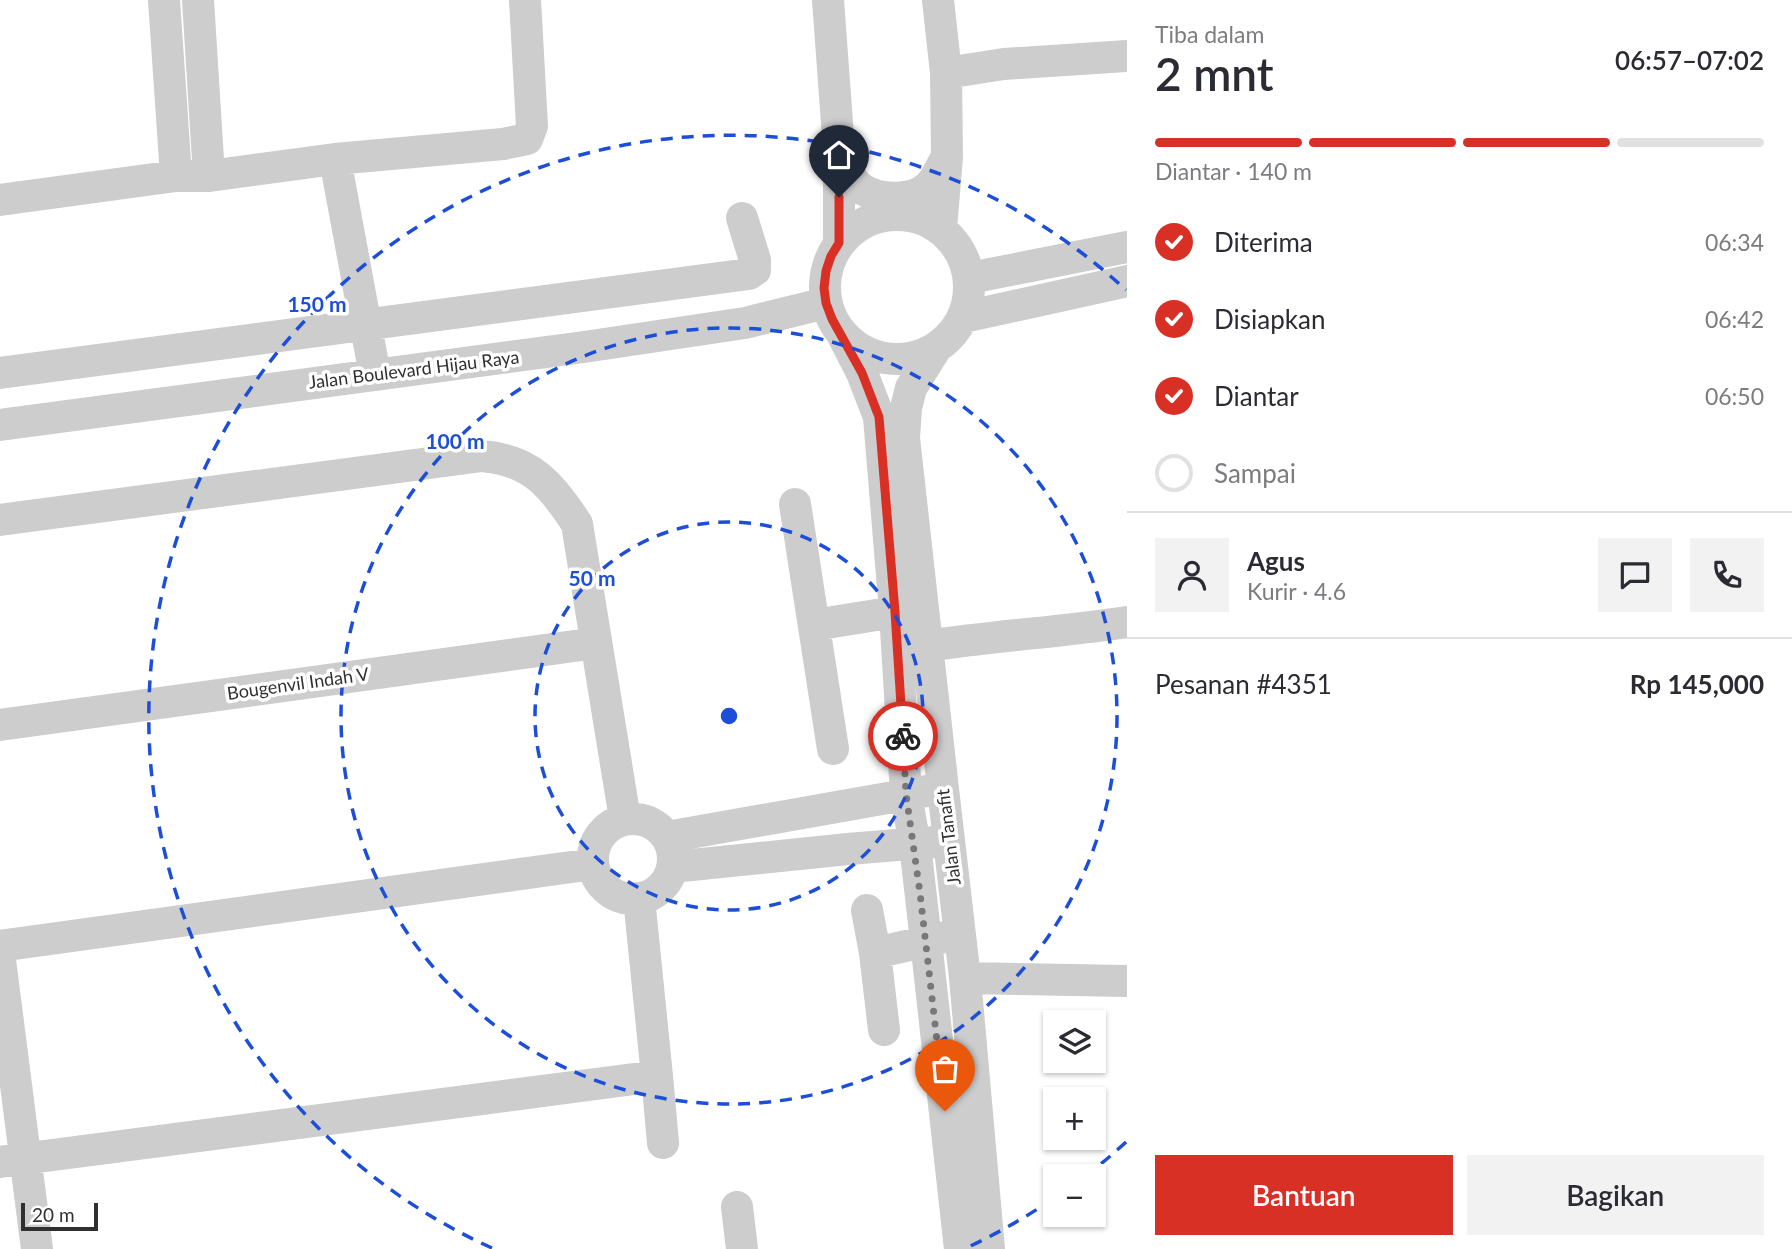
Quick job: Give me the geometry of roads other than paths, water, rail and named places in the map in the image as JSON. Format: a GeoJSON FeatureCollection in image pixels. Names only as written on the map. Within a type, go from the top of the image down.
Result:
{"type":"FeatureCollection","features":[{"type":"Feature","properties":{"kind":"street"},"geometry":{"type":"LineString","coordinates":[[164,0],[176,177]]}},
{"type":"Feature","properties":{"kind":"street"},"geometry":{"type":"LineString","coordinates":[[198,0],[208,176]]}},
{"type":"Feature","properties":{"kind":"street"},"geometry":{"type":"LineString","coordinates":[[0,200],[176,177],[208,176],[335,159],[503,144],[527,139],[532,126],[525,0]]}},
{"type":"Feature","properties":{"kind":"street"},"geometry":{"type":"LineString","coordinates":[[828,0],[839,150],[839,243]]}},
{"type":"Feature","properties":{"kind":"street"},"geometry":{"type":"LineString","coordinates":[[938,0],[946,73],[947,157],[941,229]]}},
{"type":"Feature","properties":{"kind":"street"},"geometry":{"type":"LineString","coordinates":[[946,73],[1004,64],[1127,56]]}},
{"type":"Feature","properties":{"kind":"street"},"geometry":{"type":"LineString","coordinates":[[839,150],[849,176],[862,189],[889,198],[911,196],[927,188],[947,157]]}},
{"type":"Feature","properties":{"kind":"street"},"geometry":{"type":"LineString","coordinates":[[335,159],[351,328],[341,379]]}},
{"type":"Feature","properties":{"kind":"street"},"geometry":{"type":"LineString","coordinates":[[888,215],[912,216],[941,229],[961,250],[970,278],[970,298],[964,317],[952,335],[936,348],[915,357],[893,359],[864,351],[851,343],[832,319],[824,288],[826,271],[839,243],[864,222],[888,215]]}},
{"type":"Feature","properties":{"kind":"street"},"geometry":{"type":"LineString","coordinates":[[0,373],[749,274],[755,270],[755,260],[742,218]]}},
{"type":"Feature","properties":{"kind":"street"},"geometry":{"type":"LineString","coordinates":[[970,278],[1127,247]]}},
{"type":"Feature","properties":{"kind":"street"},"geometry":{"type":"LineString","coordinates":[[964,317],[1127,281]]}},
{"type":"Feature","properties":{"kind":"street","name":"Jalan Boulevard Hijau Raya"},"geometry":{"type":"LineString","coordinates":[[0,425],[732,326],[826,303]]}},
{"type":"Feature","properties":{"kind":"street"},"geometry":{"type":"LineString","coordinates":[[351,328],[375,375]]}},
{"type":"Feature","properties":{"kind":"street","name":"Jalan Tanafit"},"geometry":{"type":"LineString","coordinates":[[841,332],[862,373],[879,417],[906,794],[915,845],[960,1249]]}},
{"type":"Feature","properties":{"kind":"street","name":"Jalan Tanafit"},"geometry":{"type":"LineString","coordinates":[[936,348],[911,388],[906,408],[904,438],[965,978],[989,1249]]}},
{"type":"Feature","properties":{"kind":"street"},"geometry":{"type":"LineString","coordinates":[[0,520],[482,456],[513,461],[535,473],[554,490],[577,524],[625,819]]}},
{"type":"Feature","properties":{"kind":"street"},"geometry":{"type":"LineString","coordinates":[[795,504],[833,749]]}},
{"type":"Feature","properties":{"kind":"street"},"geometry":{"type":"LineString","coordinates":[[814,625],[895,612]]}},
{"type":"Feature","properties":{"kind":"street"},"geometry":{"type":"LineString","coordinates":[[927,646],[1127,622]]}},
{"type":"Feature","properties":{"kind":"street","name":"Bougenvil Indah V"},"geometry":{"type":"LineString","coordinates":[[0,725],[596,643]]}},
{"type":"Feature","properties":{"kind":"street"},"geometry":{"type":"LineString","coordinates":[[670,852],[906,794],[943,789]]}},
{"type":"Feature","properties":{"kind":"street"},"geometry":{"type":"LineString","coordinates":[[625,819],[641,819],[656,825],[670,852],[666,882],[654,893],[639,898],[623,898],[609,890],[598,879],[593,864],[594,849],[600,836],[611,825],[625,819]]}},
{"type":"Feature","properties":{"kind":"street"},"geometry":{"type":"LineString","coordinates":[[670,852],[848,849],[949,840]]}},
{"type":"Feature","properties":{"kind":"street"},"geometry":{"type":"LineString","coordinates":[[0,946],[593,864]]}},
{"type":"Feature","properties":{"kind":"street"},"geometry":{"type":"LineString","coordinates":[[639,898],[663,1143]]}},
{"type":"Feature","properties":{"kind":"street"},"geometry":{"type":"LineString","coordinates":[[867,910],[884,1030]]}},
{"type":"Feature","properties":{"kind":"street"},"geometry":{"type":"LineString","coordinates":[[875,953],[960,933]]}},
{"type":"Feature","properties":{"kind":"street"},"geometry":{"type":"LineString","coordinates":[[0,960],[13,1161],[37,1249]]}},
{"type":"Feature","properties":{"kind":"street"},"geometry":{"type":"LineString","coordinates":[[965,978],[1127,981]]}},
{"type":"Feature","properties":{"kind":"street"},"geometry":{"type":"LineString","coordinates":[[13,1161],[657,1076]]}},
{"type":"Feature","properties":{"kind":"street"},"geometry":{"type":"LineString","coordinates":[[942,1083],[974,1080]]}},
{"type":"Feature","properties":{"kind":"street"},"geometry":{"type":"LineString","coordinates":[[737,1207],[742,1249]]}}]}
